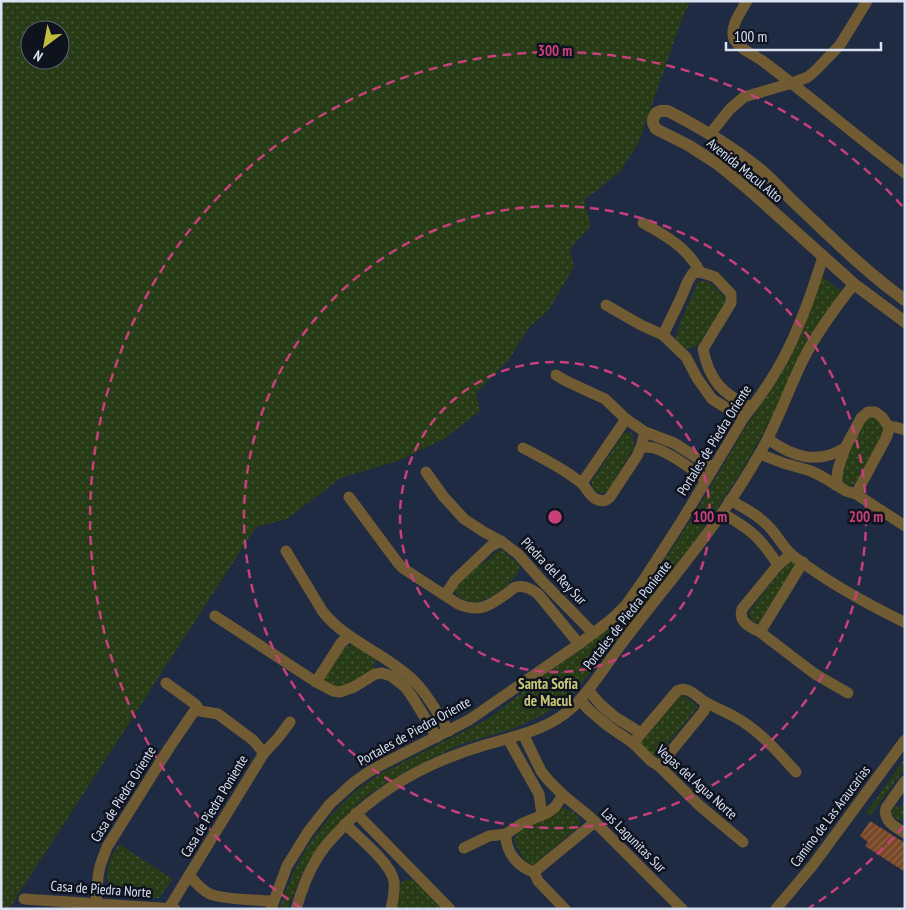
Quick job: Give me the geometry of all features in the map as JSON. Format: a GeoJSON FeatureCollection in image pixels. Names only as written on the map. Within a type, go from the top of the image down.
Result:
{"type":"FeatureCollection","features":[{"type":"Feature","properties":{"kind":"street"},"geometry":{"type":"LineString","coordinates":[[748,1],[737,17],[733,37],[736,44],[760,59],[905,173]]}},
{"type":"Feature","properties":{"kind":"street"},"geometry":{"type":"LineString","coordinates":[[710,134],[730,109],[744,97],[808,78],[840,46],[867,1]]}},
{"type":"Feature","properties":{"kind":"street","name":"Avenida Macul Alto"},"geometry":{"type":"LineString","coordinates":[[905,300],[875,277],[839,245],[744,156],[710,134],[668,112],[660,111],[656,113],[653,119],[656,128],[688,145],[719,165],[854,284],[905,322]]}},
{"type":"Feature","properties":{"kind":"street"},"geometry":{"type":"LineString","coordinates":[[780,218],[785,208],[797,206]]}},
{"type":"Feature","properties":{"kind":"street"},"geometry":{"type":"LineString","coordinates":[[643,224],[679,245],[696,264],[700,272]]}},
{"type":"Feature","properties":{"kind":"street"},"geometry":{"type":"LineString","coordinates":[[824,257],[827,248],[833,244],[839,245]]}},
{"type":"Feature","properties":{"kind":"street","name":"Portales de Piedra Oriente"},"geometry":{"type":"LineString","coordinates":[[272,905],[298,847],[330,804],[347,788],[367,772],[469,720],[580,644],[618,613],[634,595],[744,417],[780,363],[800,322],[824,257]]}},
{"type":"Feature","properties":{"kind":"street"},"geometry":{"type":"LineString","coordinates":[[663,335],[693,273],[700,272],[715,277],[723,284],[731,294],[731,303],[703,348],[686,356]]}},
{"type":"Feature","properties":{"kind":"street","name":"Portales de Piedra Poniente"},"geometry":{"type":"LineString","coordinates":[[296,909],[305,882],[315,861],[330,840],[356,813],[376,798],[399,782],[431,766],[552,723],[580,700],[623,642],[687,562],[722,513],[768,439],[812,342],[833,310],[854,284]]}},
{"type":"Feature","properties":{"kind":"street"},"geometry":{"type":"LineString","coordinates":[[606,305],[663,335],[686,356],[697,378],[712,398],[728,410],[744,417]]}},
{"type":"Feature","properties":{"kind":"street"},"geometry":{"type":"LineString","coordinates":[[703,348],[707,366],[716,382],[735,400],[751,407]]}},
{"type":"Feature","properties":{"kind":"street"},"geometry":{"type":"LineString","coordinates":[[556,375],[605,400],[626,419],[645,432],[674,442],[714,468]]}},
{"type":"Feature","properties":{"kind":"street"},"geometry":{"type":"LineString","coordinates":[[836,485],[838,469],[845,448],[858,421],[866,413],[878,414],[885,419],[889,427],[888,433],[856,494]]}},
{"type":"Feature","properties":{"kind":"street"},"geometry":{"type":"LineString","coordinates":[[582,483],[626,419]]}},
{"type":"Feature","properties":{"kind":"street"},"geometry":{"type":"LineString","coordinates":[[889,427],[905,430]]}},
{"type":"Feature","properties":{"kind":"street"},"geometry":{"type":"LineString","coordinates":[[523,448],[582,483],[594,498],[604,501],[610,497],[641,447],[645,432]]}},
{"type":"Feature","properties":{"kind":"street"},"geometry":{"type":"LineString","coordinates":[[768,439],[794,453],[810,457],[826,457],[845,448]]}},
{"type":"Feature","properties":{"kind":"street"},"geometry":{"type":"LineString","coordinates":[[641,447],[652,447],[663,452],[686,465],[706,480]]}},
{"type":"Feature","properties":{"kind":"street"},"geometry":{"type":"LineString","coordinates":[[760,454],[811,471],[856,494],[905,526]]}},
{"type":"Feature","properties":{"kind":"street","name":"Piedra del Rey Sur"},"geometry":{"type":"LineString","coordinates":[[426,472],[443,496],[464,519],[501,541],[518,554],[594,633]]}},
{"type":"Feature","properties":{"kind":"street"},"geometry":{"type":"LineString","coordinates":[[349,497],[404,569],[467,608],[490,606],[516,587],[525,576],[527,564]]}},
{"type":"Feature","properties":{"kind":"street"},"geometry":{"type":"LineString","coordinates":[[730,500],[764,522],[790,554],[848,594],[904,622]]}},
{"type":"Feature","properties":{"kind":"street"},"geometry":{"type":"LineString","coordinates":[[722,513],[741,524],[761,540],[778,565]]}},
{"type":"Feature","properties":{"kind":"street"},"geometry":{"type":"LineString","coordinates":[[445,595],[456,580],[491,546],[501,541]]}},
{"type":"Feature","properties":{"kind":"street"},"geometry":{"type":"LineString","coordinates":[[286,551],[323,612],[330,620],[349,636],[415,681],[449,731]]}},
{"type":"Feature","properties":{"kind":"street"},"geometry":{"type":"LineString","coordinates":[[790,554],[778,565],[742,609],[742,620],[815,674],[848,693]]}},
{"type":"Feature","properties":{"kind":"street"},"geometry":{"type":"LineString","coordinates":[[760,632],[803,562]]}},
{"type":"Feature","properties":{"kind":"street"},"geometry":{"type":"LineString","coordinates":[[516,587],[527,588],[538,594],[580,644]]}},
{"type":"Feature","properties":{"kind":"street"},"geometry":{"type":"LineString","coordinates":[[215,616],[316,682],[333,691],[340,692],[354,687],[375,674],[382,673],[391,676],[406,687],[437,737]]}},
{"type":"Feature","properties":{"kind":"street"},"geometry":{"type":"LineString","coordinates":[[316,682],[341,643],[349,636]]}},
{"type":"Feature","properties":{"kind":"street"},"geometry":{"type":"LineString","coordinates":[[375,674],[380,663],[380,658],[376,653]]}},
{"type":"Feature","properties":{"kind":"street"},"geometry":{"type":"LineString","coordinates":[[166,683],[187,698],[200,711],[218,714],[253,740],[264,753]]}},
{"type":"Feature","properties":{"kind":"street"},"geometry":{"type":"LineString","coordinates":[[633,744],[677,690],[686,689],[706,703],[736,718],[757,733],[796,772]]}},
{"type":"Feature","properties":{"kind":"street"},"geometry":{"type":"LineString","coordinates":[[588,690],[615,717],[641,733]]}},
{"type":"Feature","properties":{"kind":"street","name":"Vegas del Agua Norte"},"geometry":{"type":"LineString","coordinates":[[580,700],[608,726],[659,766],[700,806],[742,842]]}},
{"type":"Feature","properties":{"kind":"street"},"geometry":{"type":"LineString","coordinates":[[659,766],[704,711],[706,703]]}},
{"type":"Feature","properties":{"kind":"street","name":"Casa de Piedra Oriente"},"geometry":{"type":"LineString","coordinates":[[96,904],[98,876],[107,847],[197,707]]}},
{"type":"Feature","properties":{"kind":"street","name":"Casa de Piedra Poniente"},"geometry":{"type":"LineString","coordinates":[[169,908],[264,753],[290,722]]}},
{"type":"Feature","properties":{"kind":"street","name":"Las Lagunitas Sur"},"geometry":{"type":"LineString","coordinates":[[523,734],[541,771],[549,781],[595,822],[682,909]]}},
{"type":"Feature","properties":{"kind":"street"},"geometry":{"type":"LineString","coordinates":[[508,739],[539,794],[542,815]]}},
{"type":"Feature","properties":{"kind":"street","name":"Camino de Las Araucarias"},"geometry":{"type":"LineString","coordinates":[[776,909],[813,865],[905,740]]}},
{"type":"Feature","properties":{"kind":"street"},"geometry":{"type":"LineString","coordinates":[[905,781],[885,812],[889,822],[905,833]]}},
{"type":"Feature","properties":{"kind":"street"},"geometry":{"type":"LineString","coordinates":[[464,848],[489,836],[506,834],[542,815],[555,807],[563,795]]}},
{"type":"Feature","properties":{"kind":"street"},"geometry":{"type":"LineString","coordinates":[[356,813],[450,909]]}},
{"type":"Feature","properties":{"kind":"street"},"geometry":{"type":"LineString","coordinates":[[534,872],[595,822]]}},
{"type":"Feature","properties":{"kind":"street"},"geometry":{"type":"LineString","coordinates":[[345,824],[386,864],[390,871],[394,881],[391,909]]}},
{"type":"Feature","properties":{"kind":"street"},"geometry":{"type":"LineString","coordinates":[[506,834],[505,841],[516,862],[526,870],[534,872]]}},
{"type":"Feature","properties":{"kind":"street"},"geometry":{"type":"LineString","coordinates":[[534,872],[538,881],[565,909]]}},
{"type":"Feature","properties":{"kind":"street"},"geometry":{"type":"LineString","coordinates":[[190,875],[198,886],[209,894],[272,905]]}},
{"type":"Feature","properties":{"kind":"street"},"geometry":{"type":"LineString","coordinates":[[394,881],[403,877],[417,876]]}},
{"type":"Feature","properties":{"kind":"street","name":"Casa de Piedra Norte"},"geometry":{"type":"LineString","coordinates":[[24,899],[176,909]]}},
{"type":"Feature","properties":{"kind":"green space"},"geometry":{"type":"Polygon","coordinates":[[[1,1],[691,1],[683,16],[639,142],[619,173],[584,200],[591,226],[570,249],[574,267],[548,311],[528,329],[508,361],[476,393],[480,411],[444,439],[398,461],[341,478],[287,519],[256,527],[9,909],[1,909],[1,1]]]}},
{"type":"Feature","properties":{"kind":"green space"},"geometry":{"type":"Polygon","coordinates":[[[822,276],[842,292],[743,469],[677,566],[597,665],[570,696],[545,714],[513,729],[459,745],[406,771],[372,792],[356,805],[329,834],[308,863],[287,909],[279,909],[293,873],[310,842],[331,815],[354,792],[380,774],[488,719],[621,619],[639,598],[694,515],[745,428],[777,381],[802,333],[822,276]]]}},
{"type":"Feature","properties":{"kind":"green space"},"geometry":{"type":"Polygon","coordinates":[[[698,281],[708,281],[724,296],[726,303],[697,346],[687,349],[675,340],[680,323],[698,281]]]}},
{"type":"Feature","properties":{"kind":"green space"},"geometry":{"type":"Polygon","coordinates":[[[868,417],[877,418],[884,430],[855,484],[848,486],[842,483],[842,467],[862,423],[868,417]]]}},
{"type":"Feature","properties":{"kind":"green space"},"geometry":{"type":"Polygon","coordinates":[[[632,432],[634,447],[608,491],[600,493],[592,489],[592,481],[624,433],[632,432]]]}},
{"type":"Feature","properties":{"kind":"green space"},"geometry":{"type":"Polygon","coordinates":[[[498,550],[504,551],[520,566],[514,578],[501,590],[486,599],[472,602],[457,596],[455,589],[457,586],[477,566],[489,560],[498,550]]]}},
{"type":"Feature","properties":{"kind":"green space"},"geometry":{"type":"Polygon","coordinates":[[[791,561],[796,564],[759,623],[752,621],[748,613],[783,568],[791,561]]]}},
{"type":"Feature","properties":{"kind":"green space"},"geometry":{"type":"Polygon","coordinates":[[[352,644],[371,653],[376,661],[373,670],[343,687],[332,686],[323,680],[342,649],[352,644]]]}},
{"type":"Feature","properties":{"kind":"green space"},"geometry":{"type":"Polygon","coordinates":[[[682,694],[698,707],[656,758],[639,744],[682,694]]]}},
{"type":"Feature","properties":{"kind":"green space"},"geometry":{"type":"Polygon","coordinates":[[[905,758],[905,768],[870,816],[866,813],[905,758]]]}},
{"type":"Feature","properties":{"kind":"green space"},"geometry":{"type":"Polygon","coordinates":[[[905,800],[905,816],[901,822],[892,815],[894,806],[899,808],[905,800]]]}},
{"type":"Feature","properties":{"kind":"green space"},"geometry":{"type":"Polygon","coordinates":[[[563,807],[575,813],[581,822],[578,827],[533,866],[524,860],[513,839],[519,831],[563,807]]]}},
{"type":"Feature","properties":{"kind":"green space"},"geometry":{"type":"Polygon","coordinates":[[[119,844],[173,879],[159,898],[111,896],[109,892],[108,868],[111,857],[119,844]]]}},
{"type":"Feature","properties":{"kind":"green space"},"geometry":{"type":"Polygon","coordinates":[[[407,879],[422,886],[442,909],[396,909],[401,882],[407,879]]]}},
{"type":"Feature","properties":{"kind":"building"},"geometry":{"type":"Polygon","coordinates":[[[870,821],[905,843],[905,872],[865,846],[868,842],[860,836],[870,821]]]}},
{"type":"Feature","properties":{"kind":"district","name":"Santa Sofía de Macul"},"geometry":{"type":"Point","coordinates":[548,692]}}]}
